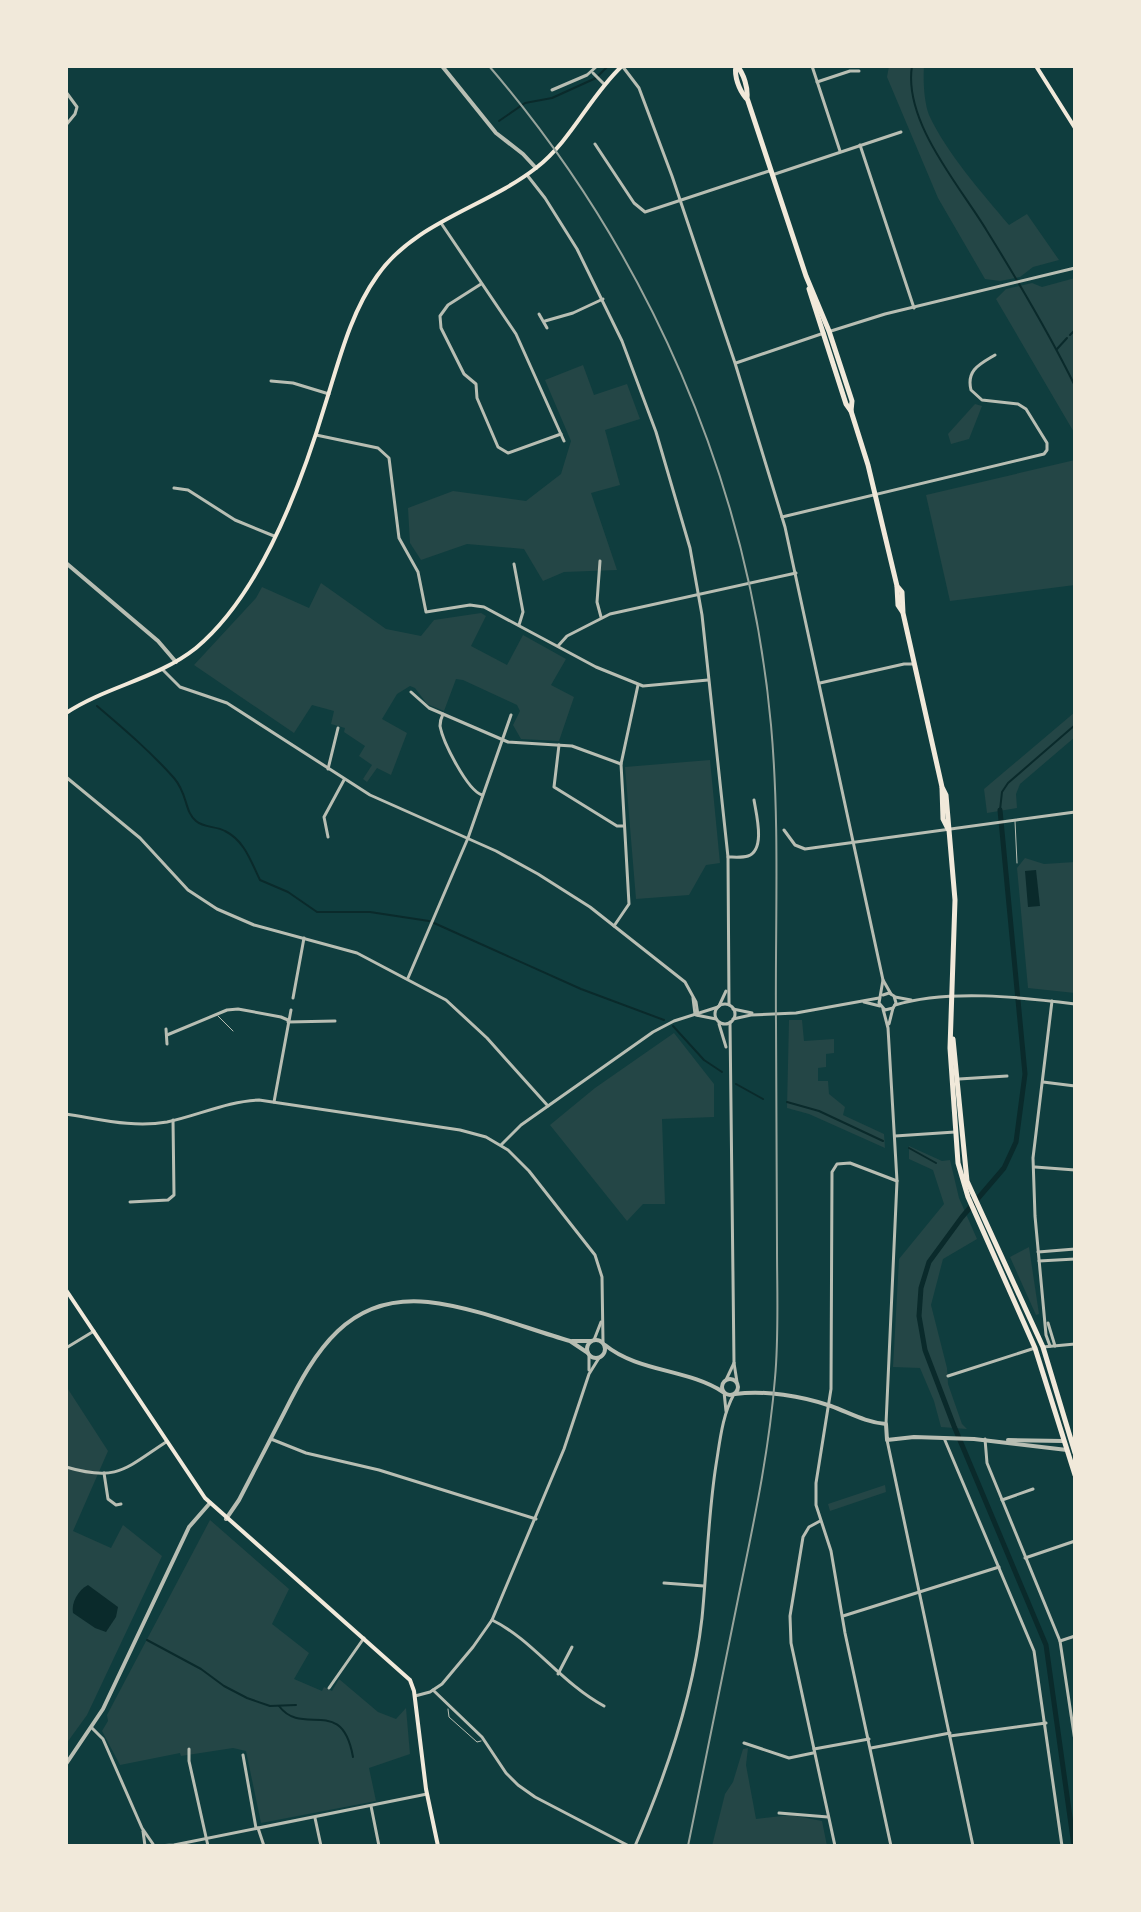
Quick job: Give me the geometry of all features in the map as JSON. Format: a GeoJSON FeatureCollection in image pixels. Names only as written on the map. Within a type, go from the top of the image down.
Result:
{"type":"FeatureCollection","features":[{"type":"Feature","properties":{"kind":"highway"},"geometry":{"type":"LineString","coordinates":[[736,66],[747,90],[747,98],[825,332],[852,401],[851,411],[897,586],[902,592],[903,613],[942,787],[943,819],[948,830],[955,900],[950,1048],[958,1132],[970,1196],[1034,1327],[1049,1346],[1070,1442]]}},
{"type":"Feature","properties":{"kind":"highway"},"geometry":{"type":"LineString","coordinates":[[952,1034],[958,1079],[958,1132]]}},
{"type":"Feature","properties":{"kind":"highway"},"geometry":{"type":"LineString","coordinates":[[977,1210],[1035,1348],[1070,1442],[1075,1475]]}},
{"type":"Feature","properties":{"kind":"highway"},"geometry":{"type":"LineString","coordinates":[[1035,1348],[1049,1346]]}},
{"type":"Feature","properties":{"kind":"main road"},"geometry":{"type":"LineString","coordinates":[[66,713],[84,702],[176,662],[205,639],[239,602],[274,536],[316,435],[351,323],[375,278],[397,252],[536,168],[559,147],[604,84],[622,66]]}},
{"type":"Feature","properties":{"kind":"main road"},"geometry":{"type":"LineString","coordinates":[[1036,66],[1075,128]]}},
{"type":"Feature","properties":{"kind":"main road"},"geometry":{"type":"LineString","coordinates":[[66,1290],[210,1503],[408,1676],[415,1696],[427,1794],[438,1846]]}},
{"type":"Feature","properties":{"kind":"street"},"geometry":{"type":"LineString","coordinates":[[442,66],[496,133],[536,168]]}},
{"type":"Feature","properties":{"kind":"street"},"geometry":{"type":"LineString","coordinates":[[552,90],[597,66]]}},
{"type":"Feature","properties":{"kind":"street"},"geometry":{"type":"LineString","coordinates":[[622,66],[642,95],[680,201],[735,363],[782,517],[883,980],[881,1007],[888,1028],[897,1181],[887,1440],[974,1846]]}},
{"type":"Feature","properties":{"kind":"street"},"geometry":{"type":"LineString","coordinates":[[812,66],[840,151]]}},
{"type":"Feature","properties":{"kind":"street"},"geometry":{"type":"LineString","coordinates":[[591,71],[604,84]]}},
{"type":"Feature","properties":{"kind":"street"},"geometry":{"type":"LineString","coordinates":[[817,82],[859,71]]}},
{"type":"Feature","properties":{"kind":"street"},"geometry":{"type":"LineString","coordinates":[[66,92],[77,107],[66,125]]}},
{"type":"Feature","properties":{"kind":"street"},"geometry":{"type":"LineString","coordinates":[[595,144],[639,209],[653,211],[901,132]]}},
{"type":"Feature","properties":{"kind":"street"},"geometry":{"type":"LineString","coordinates":[[860,145],[914,308]]}},
{"type":"Feature","properties":{"kind":"street"},"geometry":{"type":"LineString","coordinates":[[527,175],[557,217],[603,299],[636,375],[685,529],[699,595],[728,857],[730,950],[727,988],[731,1007],[728,1055],[735,1259],[734,1363],[738,1390],[726,1411]]}},
{"type":"Feature","properties":{"kind":"street"},"geometry":{"type":"LineString","coordinates":[[441,223],[516,334],[564,441]]}},
{"type":"Feature","properties":{"kind":"street"},"geometry":{"type":"LineString","coordinates":[[735,363],[825,332],[1075,268]]}},
{"type":"Feature","properties":{"kind":"street"},"geometry":{"type":"LineString","coordinates":[[481,284],[448,305],[440,316],[441,328],[464,374],[476,384],[478,401],[502,451],[512,452],[561,434]]}},
{"type":"Feature","properties":{"kind":"street"},"geometry":{"type":"LineString","coordinates":[[545,321],[573,313],[603,299]]}},
{"type":"Feature","properties":{"kind":"street"},"geometry":{"type":"LineString","coordinates":[[539,314],[547,328]]}},
{"type":"Feature","properties":{"kind":"street"},"geometry":{"type":"LineString","coordinates":[[782,517],[1046,452],[1047,443],[1024,406],[982,400],[971,390],[969,382],[973,370],[995,355]]}},
{"type":"Feature","properties":{"kind":"street"},"geometry":{"type":"LineString","coordinates":[[289,377],[293,383]]}},
{"type":"Feature","properties":{"kind":"street"},"geometry":{"type":"LineString","coordinates":[[271,381],[293,383],[329,394]]}},
{"type":"Feature","properties":{"kind":"street"},"geometry":{"type":"LineString","coordinates":[[316,435],[378,448],[387,454],[392,466],[399,538],[418,572],[426,612],[479,606],[596,667],[649,688],[708,680]]}},
{"type":"Feature","properties":{"kind":"street"},"geometry":{"type":"LineString","coordinates":[[174,488],[188,490],[235,520],[274,536]]}},
{"type":"Feature","properties":{"kind":"street"},"geometry":{"type":"LineString","coordinates":[[600,561],[597,602],[601,617]]}},
{"type":"Feature","properties":{"kind":"street"},"geometry":{"type":"LineString","coordinates":[[66,563],[162,645],[176,662]]}},
{"type":"Feature","properties":{"kind":"street"},"geometry":{"type":"LineString","coordinates":[[514,564],[523,612],[519,625]]}},
{"type":"Feature","properties":{"kind":"street"},"geometry":{"type":"LineString","coordinates":[[558,646],[567,636],[601,617],[796,573]]}},
{"type":"Feature","properties":{"kind":"street"},"geometry":{"type":"LineString","coordinates":[[820,683],[915,664]]}},
{"type":"Feature","properties":{"kind":"street"},"geometry":{"type":"LineString","coordinates":[[163,670],[180,687],[227,703],[344,780],[377,798],[468,838],[538,874],[614,926],[680,978],[688,986],[697,1014]]}},
{"type":"Feature","properties":{"kind":"street"},"geometry":{"type":"LineString","coordinates":[[614,926],[629,904],[621,764],[638,685]]}},
{"type":"Feature","properties":{"kind":"street"},"geometry":{"type":"LineString","coordinates":[[411,692],[425,705],[501,739],[515,743],[576,747],[621,764]]}},
{"type":"Feature","properties":{"kind":"street"},"geometry":{"type":"LineString","coordinates":[[443,714],[440,725],[451,754],[474,792],[482,795]]}},
{"type":"Feature","properties":{"kind":"street"},"geometry":{"type":"LineString","coordinates":[[408,978],[468,838],[511,715]]}},
{"type":"Feature","properties":{"kind":"street"},"geometry":{"type":"LineString","coordinates":[[328,769],[338,728]]}},
{"type":"Feature","properties":{"kind":"street"},"geometry":{"type":"LineString","coordinates":[[559,745],[554,787],[617,826],[624,826]]}},
{"type":"Feature","properties":{"kind":"street"},"geometry":{"type":"LineString","coordinates":[[66,777],[140,838],[194,894],[244,921],[357,953],[446,1000],[461,1012],[548,1106]]}},
{"type":"Feature","properties":{"kind":"street"},"geometry":{"type":"LineString","coordinates":[[328,837],[324,824],[326,812],[344,780]]}},
{"type":"Feature","properties":{"kind":"street"},"geometry":{"type":"LineString","coordinates":[[728,857],[747,857],[755,850],[759,827],[754,800]]}},
{"type":"Feature","properties":{"kind":"street"},"geometry":{"type":"LineString","coordinates":[[784,830],[801,849],[1075,812]]}},
{"type":"Feature","properties":{"kind":"street"},"geometry":{"type":"LineString","coordinates":[[293,998],[304,938]]}},
{"type":"Feature","properties":{"kind":"street"},"geometry":{"type":"LineString","coordinates":[[883,980],[893,996],[894,1007],[888,1028]]}},
{"type":"Feature","properties":{"kind":"street"},"geometry":{"type":"LineString","coordinates":[[727,988],[717,1020],[728,1055]]}},
{"type":"Feature","properties":{"kind":"street"},"geometry":{"type":"LineString","coordinates":[[697,1014],[723,1024],[759,1014],[796,1013],[864,1002],[881,996],[912,1000],[950,997],[1024,999],[1075,1004]]}},
{"type":"Feature","properties":{"kind":"street"},"geometry":{"type":"LineString","coordinates":[[864,1002],[894,1007],[912,1000]]}},
{"type":"Feature","properties":{"kind":"street"},"geometry":{"type":"LineString","coordinates":[[1049,1346],[1038,1252],[1033,1167],[1052,1001]]}},
{"type":"Feature","properties":{"kind":"street"},"geometry":{"type":"LineString","coordinates":[[501,1145],[521,1125],[653,1032],[674,1021],[719,1007],[759,1014]]}},
{"type":"Feature","properties":{"kind":"street"},"geometry":{"type":"LineString","coordinates":[[167,1035],[217,1014],[238,1009],[288,1021],[335,1021]]}},
{"type":"Feature","properties":{"kind":"street"},"geometry":{"type":"LineString","coordinates":[[274,1102],[291,1010]]}},
{"type":"Feature","properties":{"kind":"street"},"geometry":{"type":"LineString","coordinates":[[166,1029],[167,1044]]}},
{"type":"Feature","properties":{"kind":"street"},"geometry":{"type":"LineString","coordinates":[[958,1079],[1007,1076]]}},
{"type":"Feature","properties":{"kind":"street"},"geometry":{"type":"LineString","coordinates":[[1042,1081],[1075,1086]]}},
{"type":"Feature","properties":{"kind":"street"},"geometry":{"type":"LineString","coordinates":[[66,1114],[132,1124],[173,1120],[243,1102],[274,1102],[460,1130],[501,1145],[529,1171],[595,1255],[602,1277],[605,1351],[589,1374],[572,1429],[492,1620],[442,1684],[415,1696]]}},
{"type":"Feature","properties":{"kind":"street"},"geometry":{"type":"LineString","coordinates":[[130,1202],[168,1200],[174,1195],[173,1120]]}},
{"type":"Feature","properties":{"kind":"street"},"geometry":{"type":"LineString","coordinates":[[894,1136],[958,1132]]}},
{"type":"Feature","properties":{"kind":"street"},"geometry":{"type":"LineString","coordinates":[[891,1846],[831,1551],[816,1505],[816,1483],[829,1406],[832,1172],[837,1164],[846,1162],[897,1181]]}},
{"type":"Feature","properties":{"kind":"street"},"geometry":{"type":"LineString","coordinates":[[1033,1167],[1075,1170]]}},
{"type":"Feature","properties":{"kind":"street"},"geometry":{"type":"LineString","coordinates":[[1038,1252],[1075,1249]]}},
{"type":"Feature","properties":{"kind":"street"},"geometry":{"type":"LineString","coordinates":[[1039,1261],[1075,1259]]}},
{"type":"Feature","properties":{"kind":"street"},"geometry":{"type":"LineString","coordinates":[[226,1519],[305,1371],[323,1344],[347,1323],[378,1308],[413,1302],[439,1304],[570,1341],[588,1353],[625,1358],[706,1382],[729,1395],[752,1392],[783,1396],[829,1406],[867,1422],[886,1424]]}},
{"type":"Feature","properties":{"kind":"street"},"geometry":{"type":"LineString","coordinates":[[589,1374],[588,1345],[603,1314]]}},
{"type":"Feature","properties":{"kind":"street"},"geometry":{"type":"LineString","coordinates":[[1047,1320],[1049,1346]]}},
{"type":"Feature","properties":{"kind":"street"},"geometry":{"type":"LineString","coordinates":[[1034,1327],[1041,1329],[1046,1326]]}},
{"type":"Feature","properties":{"kind":"street"},"geometry":{"type":"LineString","coordinates":[[66,1348],[94,1331]]}},
{"type":"Feature","properties":{"kind":"street"},"geometry":{"type":"LineString","coordinates":[[570,1341],[593,1340],[625,1358]]}},
{"type":"Feature","properties":{"kind":"street"},"geometry":{"type":"LineString","coordinates":[[1049,1346],[1075,1344]]}},
{"type":"Feature","properties":{"kind":"street"},"geometry":{"type":"LineString","coordinates":[[948,1376],[1035,1348]]}},
{"type":"Feature","properties":{"kind":"street"},"geometry":{"type":"LineString","coordinates":[[635,1846],[659,1789],[686,1704],[702,1619],[711,1496],[726,1411],[722,1385],[734,1363]]}},
{"type":"Feature","properties":{"kind":"street"},"geometry":{"type":"LineString","coordinates":[[706,1382],[731,1379],[752,1392]]}},
{"type":"Feature","properties":{"kind":"street"},"geometry":{"type":"LineString","coordinates":[[887,1440],[914,1437],[1070,1442]]}},
{"type":"Feature","properties":{"kind":"street"},"geometry":{"type":"LineString","coordinates":[[940,1438],[949,1450],[1034,1651],[1062,1846]]}},
{"type":"Feature","properties":{"kind":"street"},"geometry":{"type":"LineString","coordinates":[[270,1439],[306,1453],[422,1482],[536,1519]]}},
{"type":"Feature","properties":{"kind":"street"},"geometry":{"type":"LineString","coordinates":[[985,1439],[986,1459],[1060,1641],[1075,1741]]}},
{"type":"Feature","properties":{"kind":"street"},"geometry":{"type":"LineString","coordinates":[[998,1440],[1073,1451]]}},
{"type":"Feature","properties":{"kind":"street"},"geometry":{"type":"LineString","coordinates":[[66,1467],[119,1473],[166,1442]]}},
{"type":"Feature","properties":{"kind":"street"},"geometry":{"type":"LineString","coordinates":[[104,1473],[108,1499],[116,1505],[121,1504]]}},
{"type":"Feature","properties":{"kind":"street"},"geometry":{"type":"LineString","coordinates":[[1002,1500],[1033,1489]]}},
{"type":"Feature","properties":{"kind":"street"},"geometry":{"type":"LineString","coordinates":[[66,1764],[92,1728],[189,1527],[210,1503]]}},
{"type":"Feature","properties":{"kind":"street"},"geometry":{"type":"LineString","coordinates":[[820,1521],[809,1527],[803,1537],[790,1616],[791,1643],[835,1846]]}},
{"type":"Feature","properties":{"kind":"street"},"geometry":{"type":"LineString","coordinates":[[1025,1558],[1075,1541]]}},
{"type":"Feature","properties":{"kind":"street"},"geometry":{"type":"LineString","coordinates":[[843,1616],[999,1567]]}},
{"type":"Feature","properties":{"kind":"street"},"geometry":{"type":"LineString","coordinates":[[664,1583],[704,1586]]}},
{"type":"Feature","properties":{"kind":"street"},"geometry":{"type":"LineString","coordinates":[[492,1620],[506,1628],[580,1692],[604,1706]]}},
{"type":"Feature","properties":{"kind":"street"},"geometry":{"type":"LineString","coordinates":[[1060,1641],[1075,1636]]}},
{"type":"Feature","properties":{"kind":"street"},"geometry":{"type":"LineString","coordinates":[[329,1688],[364,1638]]}},
{"type":"Feature","properties":{"kind":"street"},"geometry":{"type":"LineString","coordinates":[[558,1674],[572,1647]]}},
{"type":"Feature","properties":{"kind":"street"},"geometry":{"type":"LineString","coordinates":[[433,1690],[484,1739],[506,1773],[524,1790],[629,1846]]}},
{"type":"Feature","properties":{"kind":"street"},"geometry":{"type":"LineString","coordinates":[[870,1748],[950,1734],[1046,1723]]}},
{"type":"Feature","properties":{"kind":"street"},"geometry":{"type":"LineString","coordinates":[[92,1728],[103,1739],[142,1828],[155,1845]]}},
{"type":"Feature","properties":{"kind":"street"},"geometry":{"type":"LineString","coordinates":[[744,1743],[789,1758],[869,1739]]}},
{"type":"Feature","properties":{"kind":"street"},"geometry":{"type":"LineString","coordinates":[[189,1749],[208,1846]]}},
{"type":"Feature","properties":{"kind":"street"},"geometry":{"type":"LineString","coordinates":[[243,1755],[257,1828],[264,1846]]}},
{"type":"Feature","properties":{"kind":"street"},"geometry":{"type":"LineString","coordinates":[[142,1828],[145,1846],[174,1846],[427,1794]]}},
{"type":"Feature","properties":{"kind":"street"},"geometry":{"type":"LineString","coordinates":[[371,1806],[379,1846]]}},
{"type":"Feature","properties":{"kind":"street"},"geometry":{"type":"LineString","coordinates":[[779,1813],[828,1817]]}},
{"type":"Feature","properties":{"kind":"street"},"geometry":{"type":"LineString","coordinates":[[315,1818],[321,1846]]}},
{"type":"Feature","properties":{"kind":"lane"},"geometry":{"type":"LineString","coordinates":[[1015,820],[1017,863]]}},
{"type":"Feature","properties":{"kind":"lane"},"geometry":{"type":"LineString","coordinates":[[217,1014],[234,1031]]}},
{"type":"Feature","properties":{"kind":"lane"},"geometry":{"type":"LineString","coordinates":[[450,1707],[450,1718],[477,1742],[484,1739]]}},
{"type":"Feature","properties":{"kind":"shaded area"},"geometry":{"type":"Polygon","coordinates":[[[889,66],[924,66],[924,91],[929,115],[955,158],[1009,225],[1027,214],[1059,260],[1033,267],[1020,277],[1000,281],[985,279],[938,198],[887,77],[889,66]]]}},
{"type":"Feature","properties":{"kind":"shaded area"},"geometry":{"type":"Polygon","coordinates":[[[1075,278],[1075,434],[996,299],[1006,289],[1032,283],[1042,287],[1075,278]]]}},
{"type":"Feature","properties":{"kind":"shaded area"},"geometry":{"type":"Polygon","coordinates":[[[583,365],[594,395],[627,384],[640,419],[605,430],[620,485],[591,493],[617,570],[564,572],[543,581],[524,549],[467,544],[421,560],[410,543],[408,508],[453,491],[526,501],[561,474],[571,441],[545,380],[583,365]]]}},
{"type":"Feature","properties":{"kind":"shaded area"},"geometry":{"type":"Polygon","coordinates":[[[975,404],[982,406],[969,439],[951,444],[948,434],[975,404]]]}},
{"type":"Feature","properties":{"kind":"shaded area"},"geometry":{"type":"Polygon","coordinates":[[[1075,460],[1075,585],[950,601],[926,495],[1075,460]]]}},
{"type":"Feature","properties":{"kind":"shaded area"},"geometry":{"type":"Polygon","coordinates":[[[321,583],[386,629],[421,636],[434,620],[481,613],[486,616],[471,646],[507,665],[523,635],[566,659],[551,685],[574,697],[559,741],[521,739],[513,725],[520,711],[517,705],[463,680],[456,679],[444,711],[427,704],[410,686],[397,694],[382,719],[407,733],[391,775],[377,768],[367,782],[363,779],[372,765],[359,756],[365,746],[344,732],[345,728],[331,724],[334,711],[312,705],[294,733],[194,665],[256,598],[262,587],[309,608],[321,583]]]}},
{"type":"Feature","properties":{"kind":"shaded area"},"geometry":{"type":"Polygon","coordinates":[[[1075,712],[1075,737],[1020,784],[1016,794],[1017,808],[987,813],[984,789],[1075,712]]]}},
{"type":"Feature","properties":{"kind":"shaded area"},"geometry":{"type":"Polygon","coordinates":[[[710,760],[720,863],[706,865],[689,895],[636,899],[625,767],[710,760]]]}},
{"type":"Feature","properties":{"kind":"shaded area"},"geometry":{"type":"Polygon","coordinates":[[[1025,858],[1044,864],[1075,862],[1075,993],[1028,988],[1017,868],[1025,858]]]}},
{"type":"Feature","properties":{"kind":"shaded area"},"geometry":{"type":"Polygon","coordinates":[[[1036,870],[1040,906],[1028,907],[1025,871],[1036,870]]]}},
{"type":"Feature","properties":{"kind":"shaded area"},"geometry":{"type":"Polygon","coordinates":[[[789,1020],[802,1020],[804,1041],[834,1039],[834,1053],[826,1054],[826,1067],[818,1068],[818,1081],[828,1081],[829,1094],[845,1107],[843,1115],[884,1134],[885,1148],[809,1114],[787,1108],[789,1020]]]}},
{"type":"Feature","properties":{"kind":"shaded area"},"geometry":{"type":"Polygon","coordinates":[[[674,1033],[714,1084],[714,1117],[662,1119],[665,1204],[643,1204],[627,1221],[550,1125],[595,1088],[674,1033]]]}},
{"type":"Feature","properties":{"kind":"shaded area"},"geometry":{"type":"Polygon","coordinates":[[[909,1146],[942,1161],[950,1160],[959,1198],[977,1239],[943,1259],[931,1305],[948,1384],[962,1424],[967,1429],[941,1427],[920,1368],[893,1367],[899,1259],[944,1204],[933,1170],[909,1159],[909,1146]]]}},
{"type":"Feature","properties":{"kind":"shaded area"},"geometry":{"type":"Polygon","coordinates":[[[1029,1247],[1039,1314],[1036,1315],[1010,1257],[1029,1247]]]}},
{"type":"Feature","properties":{"kind":"shaded area"},"geometry":{"type":"Polygon","coordinates":[[[66,1386],[108,1451],[73,1531],[111,1548],[123,1525],[162,1556],[87,1715],[66,1744],[66,1386]]]}},
{"type":"Feature","properties":{"kind":"shaded area"},"geometry":{"type":"Polygon","coordinates":[[[885,1485],[886,1492],[830,1511],[828,1504],[885,1485]]]}},
{"type":"Feature","properties":{"kind":"shaded area"},"geometry":{"type":"Polygon","coordinates":[[[210,1520],[289,1589],[272,1624],[309,1653],[294,1679],[322,1691],[324,1687],[332,1691],[339,1679],[378,1712],[396,1719],[406,1708],[410,1754],[369,1768],[376,1801],[261,1823],[246,1751],[233,1748],[181,1756],[180,1753],[120,1765],[102,1731],[108,1721],[107,1715],[210,1520]]]}},
{"type":"Feature","properties":{"kind":"shaded area"},"geometry":{"type":"Polygon","coordinates":[[[88,1585],[118,1607],[116,1617],[106,1632],[73,1613],[76,1597],[88,1585]]]}},
{"type":"Feature","properties":{"kind":"shaded area"},"geometry":{"type":"Polygon","coordinates":[[[748,1748],[746,1765],[756,1819],[791,1815],[822,1821],[827,1846],[712,1846],[725,1794],[733,1782],[743,1749],[748,1748]]]}},
{"type":"Feature","properties":{"kind":"waterway"},"geometry":{"type":"LineString","coordinates":[[598,76],[608,66]]}},
{"type":"Feature","properties":{"kind":"waterway"},"geometry":{"type":"LineString","coordinates":[[912,66],[916,109],[936,153],[1022,288],[1075,386]]}},
{"type":"Feature","properties":{"kind":"waterway"},"geometry":{"type":"LineString","coordinates":[[499,121],[525,103],[552,98],[596,78]]}},
{"type":"Feature","properties":{"kind":"waterway"},"geometry":{"type":"LineString","coordinates":[[1070,335],[1075,330]]}},
{"type":"Feature","properties":{"kind":"waterway"},"geometry":{"type":"LineString","coordinates":[[1057,349],[1067,338]]}},
{"type":"Feature","properties":{"kind":"waterway"},"geometry":{"type":"LineString","coordinates":[[97,706],[174,778],[196,821],[225,831],[238,840],[260,880],[288,892],[317,912],[370,912],[429,921]]}},
{"type":"Feature","properties":{"kind":"waterway"},"geometry":{"type":"LineString","coordinates":[[1000,810],[1002,792],[1008,783],[1075,725]]}},
{"type":"Feature","properties":{"kind":"waterway"},"geometry":{"type":"LineString","coordinates":[[1000,810],[1025,1074],[1016,1142],[1004,1168],[929,1262],[921,1288],[919,1316],[925,1350],[954,1426],[1046,1645],[1074,1846]]}},
{"type":"Feature","properties":{"kind":"waterway"},"geometry":{"type":"LineString","coordinates":[[434,923],[581,989],[664,1020]]}},
{"type":"Feature","properties":{"kind":"waterway"},"geometry":{"type":"LineString","coordinates":[[673,1026],[704,1060],[722,1072]]}},
{"type":"Feature","properties":{"kind":"waterway"},"geometry":{"type":"LineString","coordinates":[[736,1084],[763,1099]]}},
{"type":"Feature","properties":{"kind":"waterway"},"geometry":{"type":"LineString","coordinates":[[787,1102],[819,1111],[883,1141]]}},
{"type":"Feature","properties":{"kind":"waterway"},"geometry":{"type":"LineString","coordinates":[[909,1148],[936,1163]]}},
{"type":"Feature","properties":{"kind":"waterway"},"geometry":{"type":"LineString","coordinates":[[147,1640],[247,1698],[270,1706],[296,1705]]}},
{"type":"Feature","properties":{"kind":"waterway"},"geometry":{"type":"LineString","coordinates":[[279,1706],[299,1719],[321,1720],[340,1727],[348,1738],[353,1757]]}},
{"type":"Feature","properties":{"kind":"railway"},"geometry":{"type":"LineString","coordinates":[[489,66],[546,137],[597,212],[642,291],[681,373],[714,458],[740,545],[759,634],[771,725],[776,837],[776,1362],[760,1489],[688,1846]]}}]}
